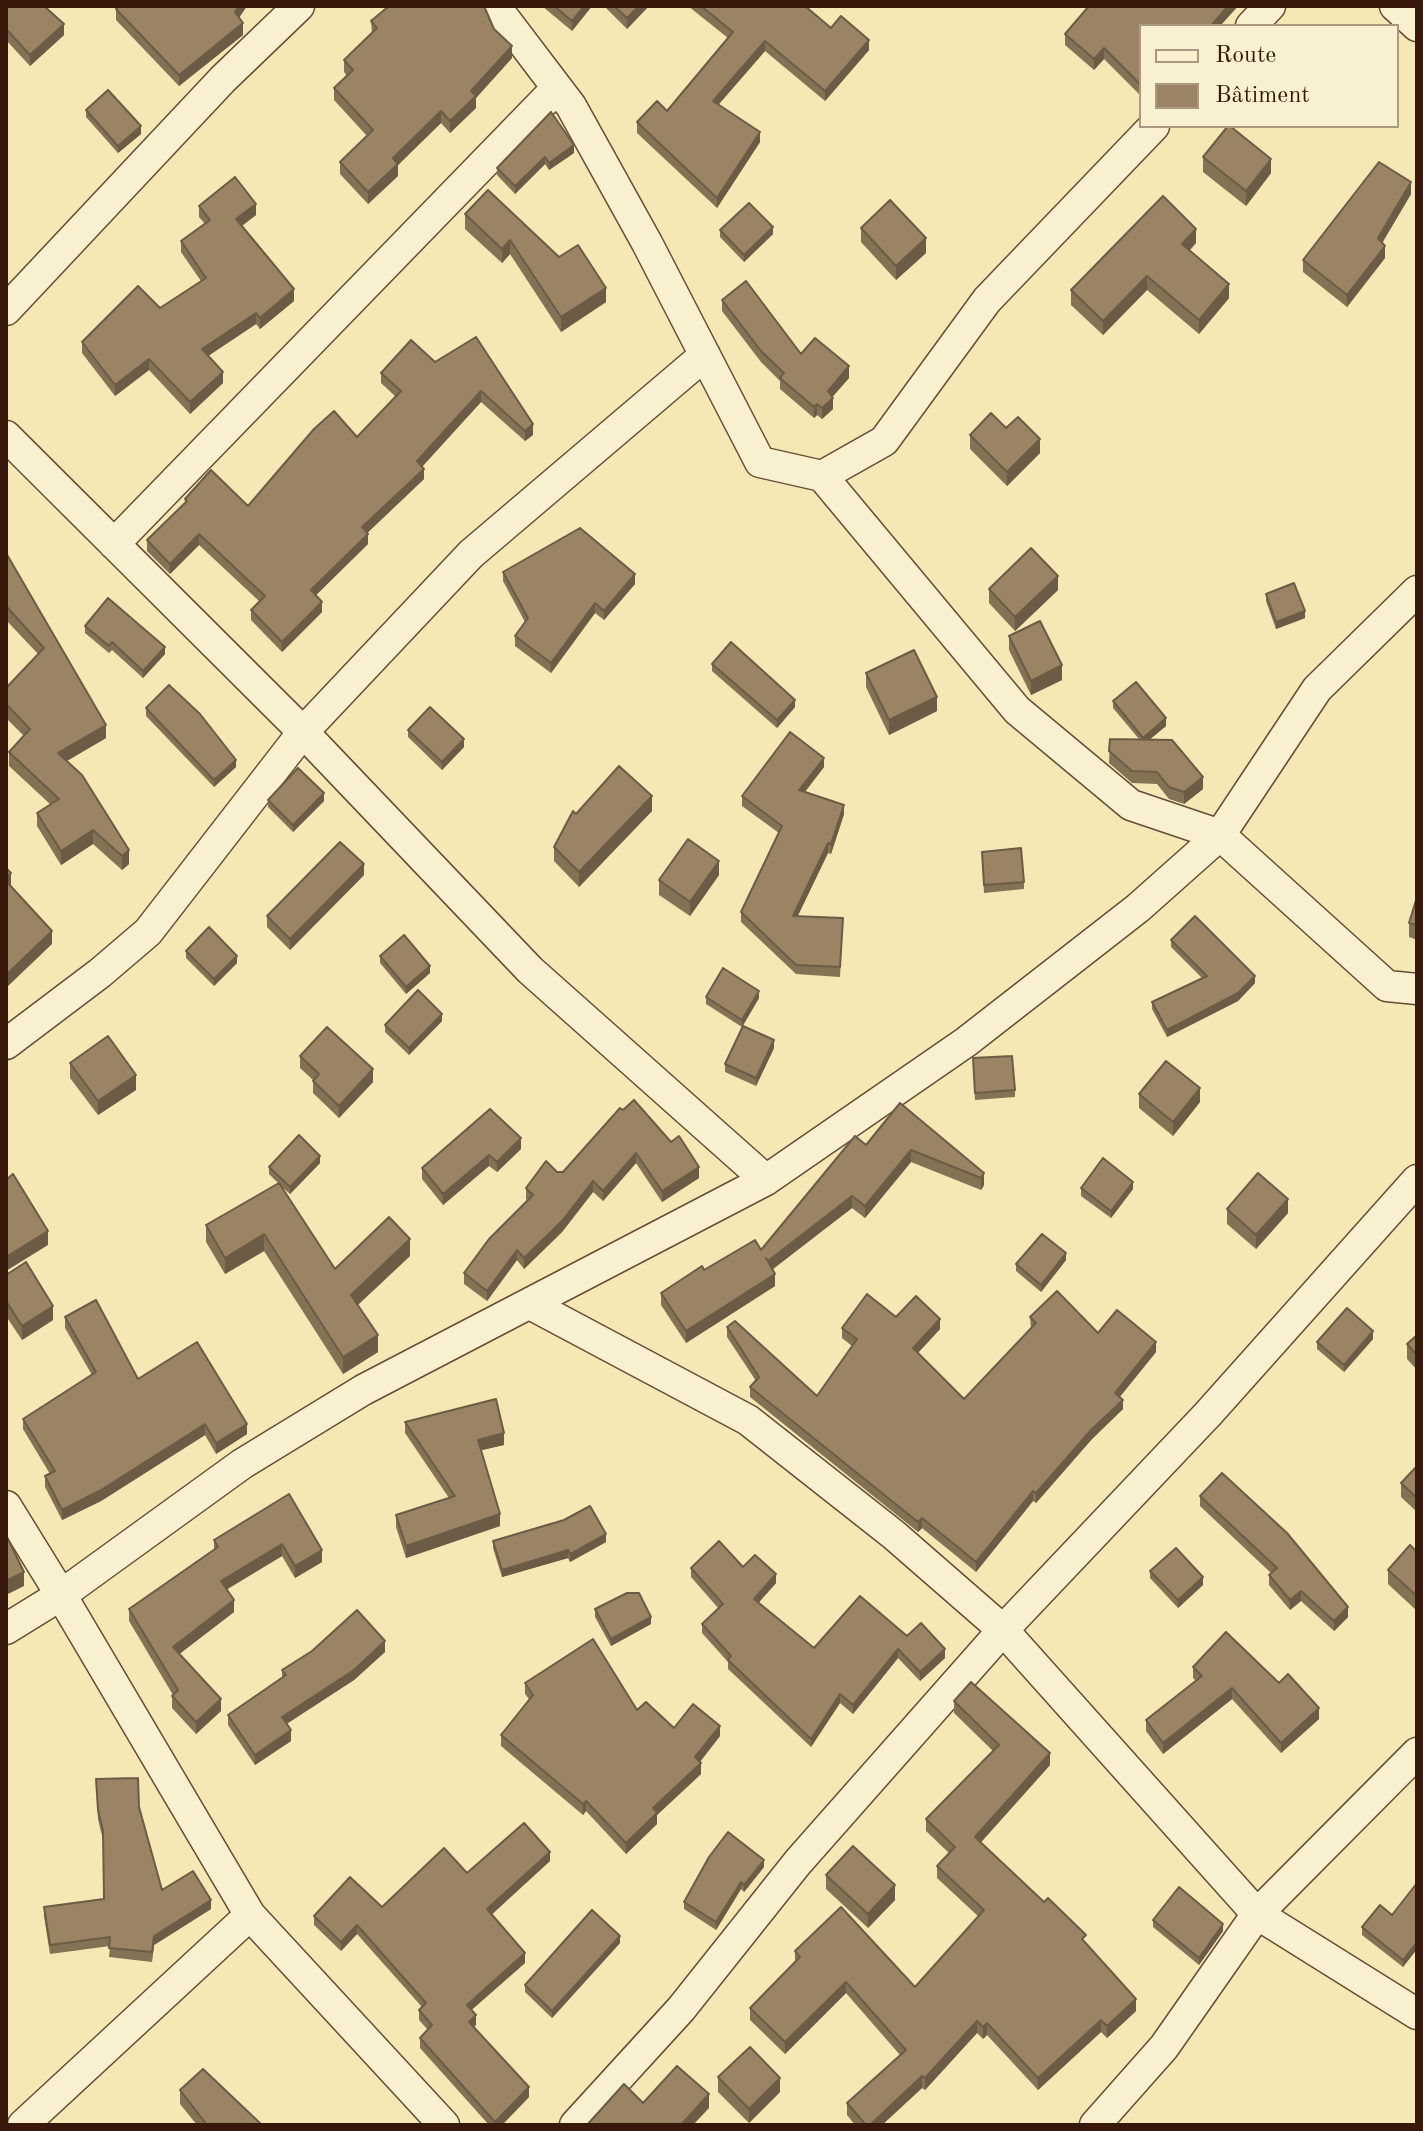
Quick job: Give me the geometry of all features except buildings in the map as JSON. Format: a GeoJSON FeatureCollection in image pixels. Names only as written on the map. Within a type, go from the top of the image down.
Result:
{"type":"FeatureCollection","features":[{"type":"Feature","properties":{"kind":"street"},"geometry":{"type":"LineString","coordinates":[[6,310],[223,79],[299,6]]}},
{"type":"Feature","properties":{"kind":"street"},"geometry":{"type":"LineString","coordinates":[[495,6],[571,106],[640,229],[760,462],[822,476],[1017,710],[1131,805],[1220,835],[1387,986],[1417,989]]}},
{"type":"Feature","properties":{"kind":"street"},"geometry":{"type":"LineString","coordinates":[[1253,24],[1270,6]]}},
{"type":"Feature","properties":{"kind":"street"},"geometry":{"type":"LineString","coordinates":[[1395,6],[1417,26]]}},
{"type":"Feature","properties":{"kind":"street"},"geometry":{"type":"LineString","coordinates":[[114,544],[557,88]]}},
{"type":"Feature","properties":{"kind":"street"},"geometry":{"type":"LineString","coordinates":[[822,476],[884,441],[987,300],[1152,128]]}},
{"type":"Feature","properties":{"kind":"street"},"geometry":{"type":"LineString","coordinates":[[6,1044],[100,973],[148,932],[303,732],[471,554],[705,355]]}},
{"type":"Feature","properties":{"kind":"street"},"geometry":{"type":"LineString","coordinates":[[6,436],[303,732],[530,970],[766,1180]]}},
{"type":"Feature","properties":{"kind":"street"},"geometry":{"type":"LineString","coordinates":[[6,1629],[61,1595],[242,1464],[363,1390],[766,1180],[966,1042],[1138,908],[1220,835],[1317,689],[1417,591]]}},
{"type":"Feature","properties":{"kind":"street"},"geometry":{"type":"LineString","coordinates":[[575,2125],[681,2009],[798,1862],[1003,1630],[1208,1414],[1417,1180]]}},
{"type":"Feature","properties":{"kind":"street"},"geometry":{"type":"LineString","coordinates":[[530,1304],[748,1420],[894,1535],[1003,1630],[1257,1914],[1417,2014]]}},
{"type":"Feature","properties":{"kind":"street"},"geometry":{"type":"LineString","coordinates":[[6,1506],[250,1915],[444,2125]]}},
{"type":"Feature","properties":{"kind":"street"},"geometry":{"type":"LineString","coordinates":[[1095,2125],[1164,2047],[1257,1914],[1417,1753]]}},
{"type":"Feature","properties":{"kind":"street"},"geometry":{"type":"LineString","coordinates":[[23,2125],[250,1915]]}}]}
